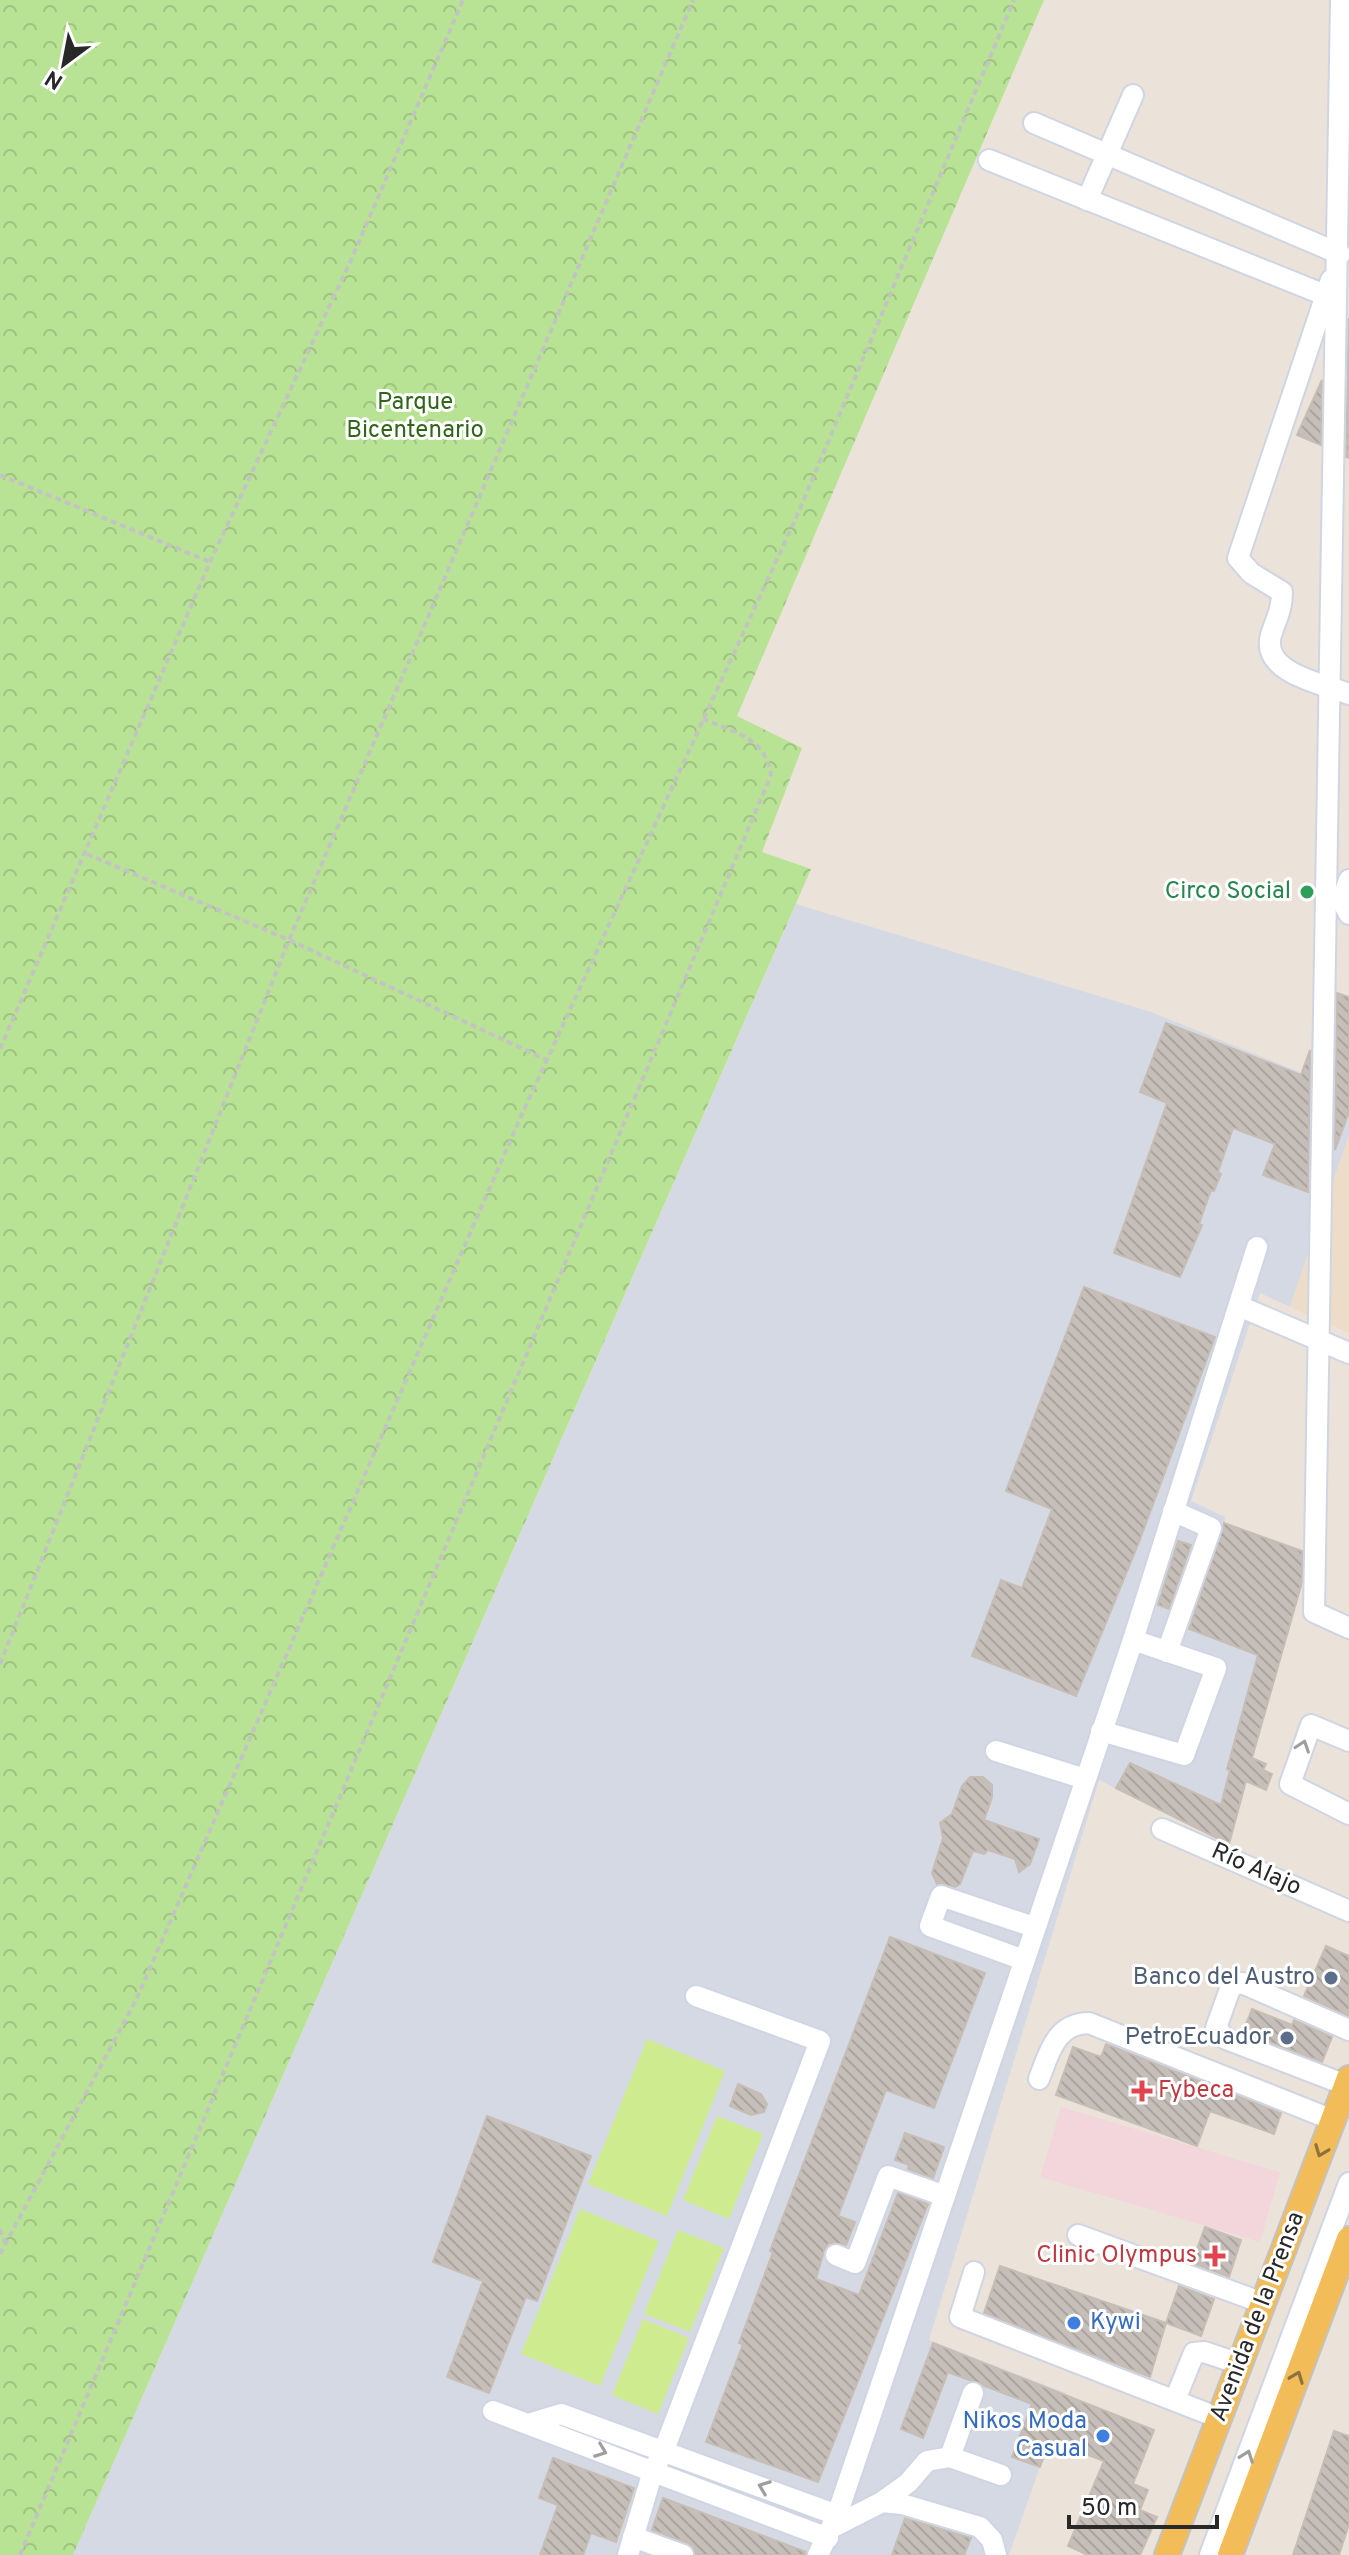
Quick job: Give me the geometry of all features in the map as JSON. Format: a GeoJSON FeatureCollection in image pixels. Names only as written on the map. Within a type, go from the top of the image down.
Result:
{"type":"FeatureCollection","features":[{"type":"Feature","properties":{"kind":"main road","name":"Avenida de la Prensa"},"geometry":{"type":"LineString","coordinates":[[1167,2555],[1348,2082]]}},
{"type":"Feature","properties":{"kind":"main road"},"geometry":{"type":"LineString","coordinates":[[1230,2555],[1349,2239]]}},
{"type":"Feature","properties":{"kind":"street"},"geometry":{"type":"LineString","coordinates":[[1341,0],[1314,1612],[1349,1628]]}},
{"type":"Feature","properties":{"kind":"street"},"geometry":{"type":"LineString","coordinates":[[1087,200],[1133,95]]}},
{"type":"Feature","properties":{"kind":"street"},"geometry":{"type":"LineString","coordinates":[[1034,123],[1340,254]]}},
{"type":"Feature","properties":{"kind":"street"},"geometry":{"type":"LineString","coordinates":[[989,160],[1325,295]]}},
{"type":"Feature","properties":{"kind":"street"},"geometry":{"type":"LineString","coordinates":[[1349,228],[1238,558],[1251,573],[1282,592],[1282,610],[1270,638],[1272,658],[1284,668],[1349,694]]}},
{"type":"Feature","properties":{"kind":"street"},"geometry":{"type":"LineString","coordinates":[[1346,911],[1349,880]]}},
{"type":"Feature","properties":{"kind":"street"},"geometry":{"type":"LineString","coordinates":[[830,2538],[1133,1640],[1257,1247]]}},
{"type":"Feature","properties":{"kind":"street"},"geometry":{"type":"LineString","coordinates":[[1239,1306],[1349,1353]]}},
{"type":"Feature","properties":{"kind":"street"},"geometry":{"type":"LineString","coordinates":[[1167,1652],[1211,1528],[1173,1511]]}},
{"type":"Feature","properties":{"kind":"street"},"geometry":{"type":"LineString","coordinates":[[1101,1731],[1184,1755],[1216,1668],[1133,1640]]}},
{"type":"Feature","properties":{"kind":"street"},"geometry":{"type":"LineString","coordinates":[[1349,1741],[1311,1725],[1290,1784],[1349,1814]]}},
{"type":"Feature","properties":{"kind":"street"},"geometry":{"type":"LineString","coordinates":[[996,1751],[1085,1779]]}},
{"type":"Feature","properties":{"kind":"street","name":"Río Alajo"},"geometry":{"type":"LineString","coordinates":[[1162,1829],[1349,1911]]}},
{"type":"Feature","properties":{"kind":"street"},"geometry":{"type":"LineString","coordinates":[[1024,1960],[930,1926],[941,1896],[1034,1927]]}},
{"type":"Feature","properties":{"kind":"street"},"geometry":{"type":"LineString","coordinates":[[1348,2082],[1226,2039],[1216,2028],[1228,1991],[1231,1986],[1242,1983],[1349,2030]]}},
{"type":"Feature","properties":{"kind":"street"},"geometry":{"type":"LineString","coordinates":[[683,2555],[630,2546],[653,2471],[664,2450],[820,2041],[696,1996]]}},
{"type":"Feature","properties":{"kind":"street"},"geometry":{"type":"LineString","coordinates":[[1039,2079],[1060,2034],[1076,2023],[1089,2023],[1333,2120]]}},
{"type":"Feature","properties":{"kind":"street"},"geometry":{"type":"LineString","coordinates":[[836,2255],[855,2263],[888,2176],[945,2196]]}},
{"type":"Feature","properties":{"kind":"street"},"geometry":{"type":"LineString","coordinates":[[1210,2555],[1349,2183]]}},
{"type":"Feature","properties":{"kind":"street"},"geometry":{"type":"LineString","coordinates":[[1078,2235],[1263,2303]]}},
{"type":"Feature","properties":{"kind":"street"},"geometry":{"type":"LineString","coordinates":[[974,2272],[960,2317],[1219,2418]]}},
{"type":"Feature","properties":{"kind":"street"},"geometry":{"type":"LineString","coordinates":[[1175,2400],[1194,2353],[1204,2352],[1240,2364]]}},
{"type":"Feature","properties":{"kind":"street"},"geometry":{"type":"LineString","coordinates":[[950,2457],[973,2393]]}},
{"type":"Feature","properties":{"kind":"street"},"geometry":{"type":"LineString","coordinates":[[493,2411],[830,2538]]}},
{"type":"Feature","properties":{"kind":"street"},"geometry":{"type":"LineString","coordinates":[[528,2424],[561,2414],[664,2450],[830,2538]]}},
{"type":"Feature","properties":{"kind":"street"},"geometry":{"type":"LineString","coordinates":[[830,2538],[908,2483],[927,2461],[950,2457],[1001,2475]]}},
{"type":"Feature","properties":{"kind":"street"},"geometry":{"type":"LineString","coordinates":[[883,2501],[968,2521],[987,2533],[996,2555]]}},
{"type":"Feature","properties":{"kind":"path"},"geometry":{"type":"LineString","coordinates":[[0,1049],[87,854],[210,562],[351,260],[463,0]]}},
{"type":"Feature","properties":{"kind":"path"},"geometry":{"type":"LineString","coordinates":[[0,1664],[289,940],[693,0]]}},
{"type":"Feature","properties":{"kind":"path"},"geometry":{"type":"LineString","coordinates":[[0,2254],[136,2000],[547,1060],[796,518],[1014,0]]}},
{"type":"Feature","properties":{"kind":"path"},"geometry":{"type":"LineString","coordinates":[[0,475],[210,562]]}},
{"type":"Feature","properties":{"kind":"path"},"geometry":{"type":"LineString","coordinates":[[20,2555],[771,775],[769,762],[757,742],[703,719]]}},
{"type":"Feature","properties":{"kind":"path"},"geometry":{"type":"LineString","coordinates":[[87,854],[289,940],[547,1060]]}},
{"type":"Feature","properties":{"kind":"path"},"geometry":{"type":"LineString","coordinates":[[0,2229],[5,2243]]}},
{"type":"Feature","properties":{"kind":"shaded area"},"geometry":{"type":"Polygon","coordinates":[[[796,904],[1151,1012],[1302,1073],[1333,991],[1349,997],[1349,1135],[1290,1307],[1260,1293],[1191,1501],[1225,1517],[1225,1523],[1309,1554],[1228,1845],[1099,1780],[929,2340],[1066,2393],[1009,2555],[73,2555],[796,904]]]}},
{"type":"Feature","properties":{"kind":"shaded area"},"geometry":{"type":"Polygon","coordinates":[[[1349,1135],[1349,1333],[1290,1307],[1349,1135]]]}},
{"type":"Feature","properties":{"kind":"shaded area"},"geometry":{"type":"Polygon","coordinates":[[[1061,2107],[1280,2172],[1260,2242],[1040,2177],[1061,2107]]]}},
{"type":"Feature","properties":{"kind":"green space","name":"Parque Bicentenario"},"geometry":{"type":"Polygon","coordinates":[[[0,0],[1044,0],[737,716],[802,748],[762,852],[811,869],[73,2555],[0,2555],[0,0]]]}},
{"type":"Feature","properties":{"kind":"green space"},"geometry":{"type":"Polygon","coordinates":[[[647,2039],[725,2071],[667,2216],[588,2184],[647,2039]]]}},
{"type":"Feature","properties":{"kind":"green space"},"geometry":{"type":"Polygon","coordinates":[[[717,2116],[763,2134],[729,2219],[683,2200],[717,2116]]]}},
{"type":"Feature","properties":{"kind":"green space"},"geometry":{"type":"Polygon","coordinates":[[[580,2209],[659,2241],[600,2386],[521,2354],[580,2209]]]}},
{"type":"Feature","properties":{"kind":"green space"},"geometry":{"type":"Polygon","coordinates":[[[678,2230],[724,2248],[690,2332],[644,2314],[678,2230]]]}},
{"type":"Feature","properties":{"kind":"green space"},"geometry":{"type":"Polygon","coordinates":[[[643,2319],[689,2338],[658,2414],[612,2395],[643,2319]]]}},
{"type":"Feature","properties":{"kind":"building"},"geometry":{"type":"Polygon","coordinates":[[[1349,318],[1349,458],[1346,457],[1349,318]]]}},
{"type":"Feature","properties":{"kind":"building"},"geometry":{"type":"Polygon","coordinates":[[[1322,380],[1321,445],[1297,435],[1322,380]]]}},
{"type":"Feature","properties":{"kind":"building"},"geometry":{"type":"Polygon","coordinates":[[[1337,993],[1349,997],[1349,1112],[1335,1150],[1337,993]]]}},
{"type":"Feature","properties":{"kind":"building"},"geometry":{"type":"Polygon","coordinates":[[[1166,1023],[1301,1075],[1310,1050],[1308,1192],[1263,1175],[1275,1144],[1233,1128],[1218,1172],[1221,1174],[1214,1191],[1211,1190],[1199,1224],[1202,1225],[1180,1277],[1114,1253],[1167,1103],[1140,1092],[1166,1023]]]}},
{"type":"Feature","properties":{"kind":"building"},"geometry":{"type":"Polygon","coordinates":[[[1084,1287],[1215,1337],[1139,1542],[1076,1696],[972,1656],[1001,1580],[1022,1588],[1052,1509],[1006,1491],[1084,1287]]]}},
{"type":"Feature","properties":{"kind":"building"},"geometry":{"type":"Polygon","coordinates":[[[1224,1523],[1302,1551],[1302,1582],[1252,1758],[1266,1764],[1263,1770],[1272,1774],[1266,1790],[1246,1781],[1229,1844],[1116,1788],[1130,1763],[1221,1805],[1230,1770],[1227,1769],[1258,1655],[1189,1629],[1224,1523]]]}},
{"type":"Feature","properties":{"kind":"building"},"geometry":{"type":"Polygon","coordinates":[[[1178,1541],[1191,1545],[1169,1609],[1158,1605],[1178,1541]]]}},
{"type":"Feature","properties":{"kind":"building"},"geometry":{"type":"Polygon","coordinates":[[[970,1777],[983,1777],[992,1785],[992,1797],[984,1820],[1039,1839],[1030,1864],[1019,1872],[1015,1859],[988,1850],[984,1854],[973,1851],[960,1884],[955,1887],[937,1884],[932,1873],[943,1838],[940,1823],[952,1814],[962,1786],[970,1777]]]}},
{"type":"Feature","properties":{"kind":"building"},"geometry":{"type":"Polygon","coordinates":[[[890,1937],[985,1973],[934,2108],[886,2090],[838,2216],[855,2222],[846,2245],[829,2243],[824,2251],[816,2279],[859,2295],[898,2193],[928,2204],[818,2482],[706,2442],[743,2344],[739,2343],[773,2252],[770,2251],[890,1937]]]}},
{"type":"Feature","properties":{"kind":"building","name":"Banco del Austro"},"geometry":{"type":"Polygon","coordinates":[[[1326,1946],[1349,1956],[1349,2016],[1304,1996],[1326,1946]]]}},
{"type":"Feature","properties":{"kind":"building","name":"PetroEcuador"},"geometry":{"type":"Polygon","coordinates":[[[1252,2009],[1292,2025],[1294,2020],[1332,2037],[1322,2062],[1243,2032],[1252,2009]]]}},
{"type":"Feature","properties":{"kind":"building","name":"Fybeca"},"geometry":{"type":"Polygon","coordinates":[[[1106,2044],[1281,2113],[1274,2134],[1210,2111],[1197,2146],[1056,2095],[1073,2047],[1101,2057],[1106,2044]]]}},
{"type":"Feature","properties":{"kind":"building"},"geometry":{"type":"Polygon","coordinates":[[[738,2084],[761,2094],[767,2104],[764,2112],[751,2115],[730,2106],[738,2084]]]}},
{"type":"Feature","properties":{"kind":"building"},"geometry":{"type":"Polygon","coordinates":[[[487,2116],[591,2156],[537,2301],[526,2297],[489,2393],[447,2377],[483,2281],[433,2262],[487,2116]]]}},
{"type":"Feature","properties":{"kind":"building"},"geometry":{"type":"Polygon","coordinates":[[[905,2133],[944,2147],[933,2178],[908,2169],[909,2165],[895,2160],[905,2133]]]}},
{"type":"Feature","properties":{"kind":"building","name":"Clinic Olympus"},"geometry":{"type":"Polygon","coordinates":[[[1205,2227],[1241,2240],[1229,2277],[1192,2263],[1205,2227]]]}},
{"type":"Feature","properties":{"kind":"building","name":"Kywi"},"geometry":{"type":"Polygon","coordinates":[[[1000,2266],[1166,2323],[1150,2377],[984,2313],[1000,2266]]]}},
{"type":"Feature","properties":{"kind":"building","name":"Clinic Olympus"},"geometry":{"type":"Polygon","coordinates":[[[1179,2286],[1214,2299],[1201,2336],[1166,2323],[1179,2286]]]}},
{"type":"Feature","properties":{"kind":"building"},"geometry":{"type":"Polygon","coordinates":[[[933,2343],[1154,2430],[1133,2484],[1148,2490],[1140,2510],[1157,2517],[1140,2555],[1088,2555],[1068,2546],[1104,2461],[1050,2440],[1040,2467],[1012,2457],[1032,2404],[948,2372],[923,2438],[901,2429],[933,2343]]]}},
{"type":"Feature","properties":{"kind":"building"},"geometry":{"type":"Polygon","coordinates":[[[1334,2431],[1349,2436],[1349,2524],[1339,2555],[1293,2555],[1334,2431]]]}},
{"type":"Feature","properties":{"kind":"building"},"geometry":{"type":"Polygon","coordinates":[[[553,2458],[634,2488],[616,2542],[591,2533],[583,2555],[540,2555],[558,2505],[539,2498],[553,2458]]]}},
{"type":"Feature","properties":{"kind":"building"},"geometry":{"type":"Polygon","coordinates":[[[663,2498],[806,2552],[805,2555],[696,2555],[688,2543],[652,2530],[663,2498]]]}},
{"type":"Feature","properties":{"kind":"building"},"geometry":{"type":"Polygon","coordinates":[[[905,2518],[971,2538],[964,2555],[892,2555],[905,2518]]]}},
{"type":"Feature","properties":{"kind":"place","name":"Circo Social"},"geometry":{"type":"Point","coordinates":[1307,892]}},
{"type":"Feature","properties":{"kind":"place","name":"Banco del Austro"},"geometry":{"type":"Point","coordinates":[1331,1978]}},
{"type":"Feature","properties":{"kind":"place","name":"PetroEcuador"},"geometry":{"type":"Point","coordinates":[1287,2038]}},
{"type":"Feature","properties":{"kind":"place","name":"Fybeca"},"geometry":{"type":"Point","coordinates":[1142,2091]}},
{"type":"Feature","properties":{"kind":"place","name":"Clinic Olympus"},"geometry":{"type":"Point","coordinates":[1215,2256]}},
{"type":"Feature","properties":{"kind":"place","name":"Kywi"},"geometry":{"type":"Point","coordinates":[1074,2323]}},
{"type":"Feature","properties":{"kind":"place","name":"Nikos Moda Casual"},"geometry":{"type":"Point","coordinates":[1103,2436]}}]}
